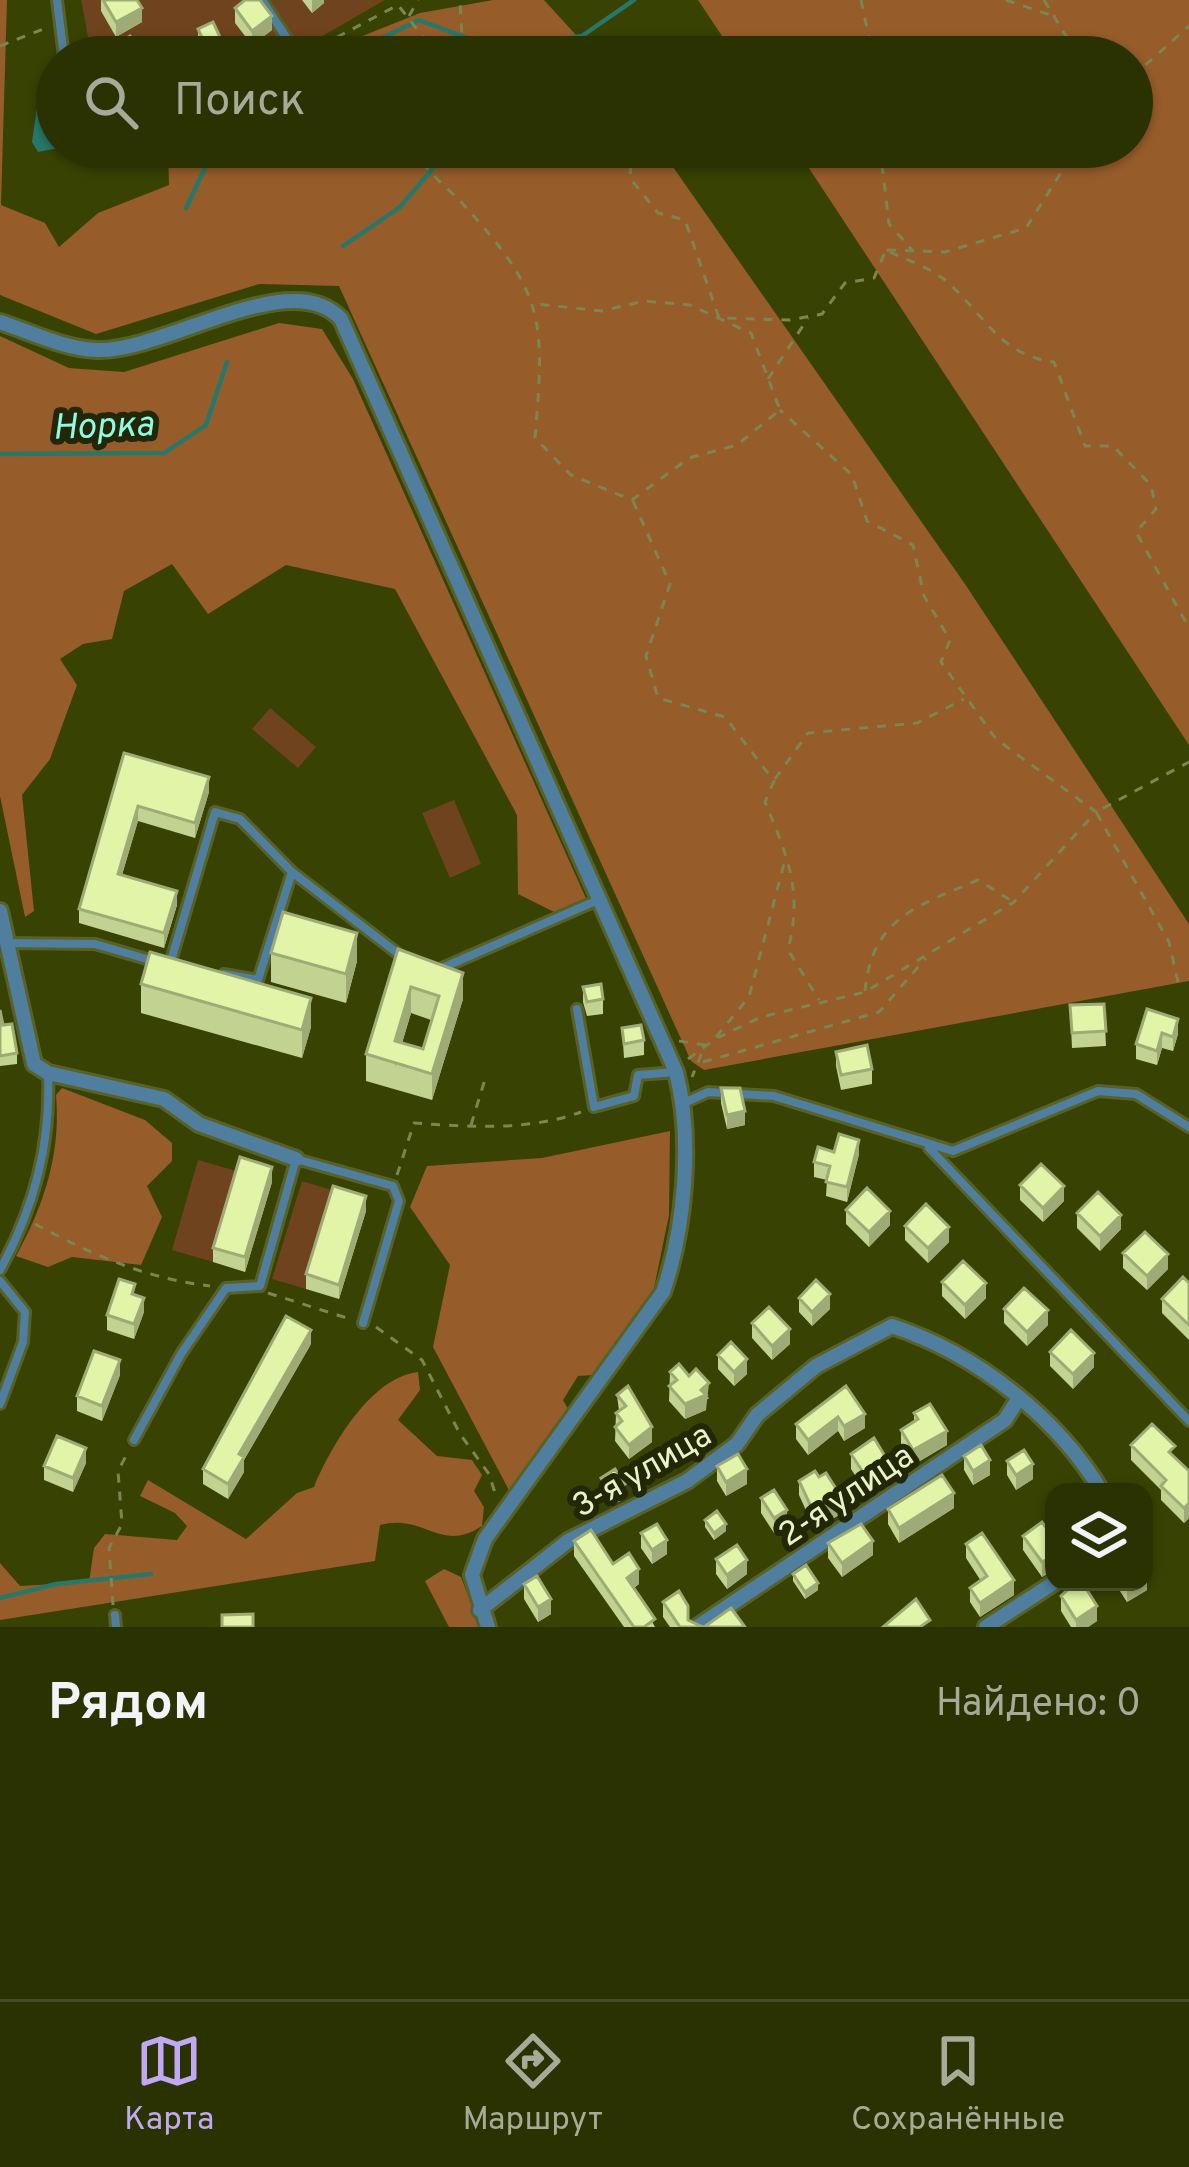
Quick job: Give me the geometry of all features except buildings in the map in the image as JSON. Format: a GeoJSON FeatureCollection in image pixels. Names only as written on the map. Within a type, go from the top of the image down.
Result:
{"type":"FeatureCollection","features":[{"type":"Feature","properties":{"kind":"street"},"geometry":{"type":"LineString","coordinates":[[0,322],[95,350],[135,346],[287,298],[327,304],[362,359],[676,1072],[682,1098],[672,1266],[656,1304],[485,1539],[472,1575],[488,1627]]}},
{"type":"Feature","properties":{"kind":"street"},"geometry":{"type":"LineString","coordinates":[[0,911],[28,1052],[48,1073],[164,1100],[199,1124],[296,1159]]}},
{"type":"Feature","properties":{"kind":"street","name":"3-я улица"},"geometry":{"type":"LineString","coordinates":[[480,1610],[568,1541],[687,1481],[737,1444],[757,1415],[816,1366],[881,1329],[904,1330],[1010,1390],[1018,1401]]}},
{"type":"Feature","properties":{"kind":"street"},"geometry":{"type":"LineString","coordinates":[[1018,1401],[1058,1428],[1096,1483]]}},
{"type":"Feature","properties":{"kind":"street","name":"2-я улица"},"geometry":{"type":"LineString","coordinates":[[697,1627],[1005,1420],[1018,1401]]}},
{"type":"Feature","properties":{"kind":"street"},"geometry":{"type":"LineString","coordinates":[[986,1627],[1045,1589]]}},
{"type":"Feature","properties":{"kind":"lane"},"geometry":{"type":"LineString","coordinates":[[57,0],[60,36]]}},
{"type":"Feature","properties":{"kind":"lane"},"geometry":{"type":"LineString","coordinates":[[262,0],[285,36]]}},
{"type":"Feature","properties":{"kind":"lane"},"geometry":{"type":"LineString","coordinates":[[170,966],[215,812],[240,819],[292,872],[395,956],[416,963]]}},
{"type":"Feature","properties":{"kind":"lane"},"geometry":{"type":"LineString","coordinates":[[214,973],[258,980],[292,872]]}},
{"type":"Feature","properties":{"kind":"lane"},"geometry":{"type":"LineString","coordinates":[[438,970],[600,899]]}},
{"type":"Feature","properties":{"kind":"lane"},"geometry":{"type":"LineString","coordinates":[[8,943],[95,944],[192,969]]}},
{"type":"Feature","properties":{"kind":"lane"},"geometry":{"type":"LineString","coordinates":[[577,1009],[594,1107],[634,1096],[638,1075],[676,1072]]}},
{"type":"Feature","properties":{"kind":"lane"},"geometry":{"type":"LineString","coordinates":[[0,1270],[28,1220],[44,1149],[48,1073]]}},
{"type":"Feature","properties":{"kind":"lane"},"geometry":{"type":"LineString","coordinates":[[682,1098],[708,1091],[774,1096],[928,1147],[953,1150],[1098,1091],[1136,1094],[1189,1126]]}},
{"type":"Feature","properties":{"kind":"lane"},"geometry":{"type":"LineString","coordinates":[[928,1147],[1189,1421]]}},
{"type":"Feature","properties":{"kind":"lane"},"geometry":{"type":"LineString","coordinates":[[134,1440],[181,1354],[226,1288],[260,1286],[296,1159],[393,1186],[398,1202],[363,1323]]}},
{"type":"Feature","properties":{"kind":"lane"},"geometry":{"type":"LineString","coordinates":[[0,1280],[25,1312],[23,1342],[0,1404]]}},
{"type":"Feature","properties":{"kind":"lane"},"geometry":{"type":"LineString","coordinates":[[116,1615],[116,1627]]}},
{"type":"Feature","properties":{"kind":"path"},"geometry":{"type":"LineString","coordinates":[[408,18],[418,0]]}},
{"type":"Feature","properties":{"kind":"path"},"geometry":{"type":"LineString","coordinates":[[460,0],[462,36]]}},
{"type":"Feature","properties":{"kind":"path"},"geometry":{"type":"LineString","coordinates":[[861,0],[869,36]]}},
{"type":"Feature","properties":{"kind":"path"},"geometry":{"type":"LineString","coordinates":[[1006,0],[1055,17]]}},
{"type":"Feature","properties":{"kind":"path"},"geometry":{"type":"LineString","coordinates":[[1044,0],[1066,36]]}},
{"type":"Feature","properties":{"kind":"path"},"geometry":{"type":"LineString","coordinates":[[337,36],[398,5],[422,36]]}},
{"type":"Feature","properties":{"kind":"path"},"geometry":{"type":"LineString","coordinates":[[0,46],[58,23]]}},
{"type":"Feature","properties":{"kind":"path"},"geometry":{"type":"LineString","coordinates":[[1153,58],[1189,26]]}},
{"type":"Feature","properties":{"kind":"path"},"geometry":{"type":"LineString","coordinates":[[428,168],[508,254],[536,304],[542,349],[535,438],[571,475],[632,500],[670,584],[646,656],[658,698],[725,717],[774,782]]}},
{"type":"Feature","properties":{"kind":"path"},"geometry":{"type":"LineString","coordinates":[[631,168],[630,178],[658,213],[685,220],[719,318]]}},
{"type":"Feature","properties":{"kind":"path"},"geometry":{"type":"LineString","coordinates":[[882,168],[889,224],[914,251]]}},
{"type":"Feature","properties":{"kind":"path"},"geometry":{"type":"LineString","coordinates":[[886,250],[945,252],[1026,228],[1063,168]]}},
{"type":"Feature","properties":{"kind":"path"},"geometry":{"type":"LineString","coordinates":[[719,318],[822,314],[845,283],[874,278],[886,250]]}},
{"type":"Feature","properties":{"kind":"path"},"geometry":{"type":"LineString","coordinates":[[886,250],[944,278],[991,334],[1028,358],[1054,362],[1085,446],[1113,446],[1151,485],[1156,509],[1136,532],[1189,628]]}},
{"type":"Feature","properties":{"kind":"path"},"geometry":{"type":"LineString","coordinates":[[536,304],[602,311],[644,301],[690,305],[751,333],[780,410],[852,475],[867,520],[913,545],[925,596],[950,640],[941,662],[965,698],[996,740],[1096,812],[1168,942],[1178,982]]}},
{"type":"Feature","properties":{"kind":"path"},"geometry":{"type":"LineString","coordinates":[[768,380],[809,316]]}},
{"type":"Feature","properties":{"kind":"path"},"geometry":{"type":"LineString","coordinates":[[632,500],[689,458],[737,445],[780,410]]}},
{"type":"Feature","properties":{"kind":"path"},"geometry":{"type":"LineString","coordinates":[[821,1003],[788,950],[798,907],[786,854],[765,802],[774,782],[808,734],[917,723],[965,698]]}},
{"type":"Feature","properties":{"kind":"path"},"geometry":{"type":"LineString","coordinates":[[676,1072],[705,1045],[761,1017],[865,992],[932,952],[1014,902],[1096,812],[1189,762]]}},
{"type":"Feature","properties":{"kind":"path"},"geometry":{"type":"LineString","coordinates":[[715,1039],[749,997],[786,854]]}},
{"type":"Feature","properties":{"kind":"path"},"geometry":{"type":"LineString","coordinates":[[865,992],[868,957],[902,913],[978,880],[1014,902]]}},
{"type":"Feature","properties":{"kind":"path"},"geometry":{"type":"LineString","coordinates":[[703,1062],[878,1012],[932,952]]}},
{"type":"Feature","properties":{"kind":"path"},"geometry":{"type":"LineString","coordinates":[[685,1040],[705,1045]]}},
{"type":"Feature","properties":{"kind":"path"},"geometry":{"type":"LineString","coordinates":[[682,1098],[703,1062],[705,1045]]}},
{"type":"Feature","properties":{"kind":"path"},"geometry":{"type":"LineString","coordinates":[[470,1127],[486,1076]]}},
{"type":"Feature","properties":{"kind":"path"},"geometry":{"type":"LineString","coordinates":[[393,1186],[414,1123],[470,1127],[558,1121],[594,1107]]}},
{"type":"Feature","properties":{"kind":"path"},"geometry":{"type":"LineString","coordinates":[[28,1220],[96,1257],[158,1280],[226,1288]]}},
{"type":"Feature","properties":{"kind":"path"},"geometry":{"type":"LineString","coordinates":[[260,1286],[274,1298],[379,1328],[422,1360],[460,1434],[489,1474],[501,1515]]}},
{"type":"Feature","properties":{"kind":"path"},"geometry":{"type":"LineString","coordinates":[[116,1615],[109,1548],[122,1524],[118,1471],[134,1440]]}},
{"type":"Feature","properties":{"kind":"shaded area"},"geometry":{"type":"Polygon","coordinates":[[[0,0],[7,0],[1,205],[45,223],[59,247],[98,213],[169,185],[169,168],[674,168],[965,584],[1189,924],[1189,981],[704,1070],[691,1061],[339,286],[259,284],[96,334],[0,295],[0,0]]]}},
{"type":"Feature","properties":{"kind":"shaded area"},"geometry":{"type":"Polygon","coordinates":[[[81,0],[385,0],[322,36],[88,36],[81,0]]]}},
{"type":"Feature","properties":{"kind":"shaded area"},"geometry":{"type":"Polygon","coordinates":[[[493,0],[544,0],[577,36],[362,36],[420,13],[493,0]]]}},
{"type":"Feature","properties":{"kind":"shaded area"},"geometry":{"type":"Polygon","coordinates":[[[698,0],[1189,0],[1189,745],[809,168],[1153,168],[1153,36],[722,36],[698,0]]]}},
{"type":"Feature","properties":{"kind":"shaded area"},"geometry":{"type":"Polygon","coordinates":[[[279,323],[322,329],[353,379],[589,905],[568,919],[518,894],[517,815],[395,589],[286,565],[208,614],[172,564],[124,591],[112,639],[83,644],[60,659],[77,685],[50,759],[22,795],[34,911],[25,917],[0,796],[0,336],[69,368],[124,372],[279,323]]]}},
{"type":"Feature","properties":{"kind":"shaded area"},"geometry":{"type":"Polygon","coordinates":[[[270,708],[316,747],[298,768],[252,729],[270,708]]]}},
{"type":"Feature","properties":{"kind":"shaded area"},"geometry":{"type":"Polygon","coordinates":[[[454,800],[481,864],[450,878],[422,813],[454,800]]]}},
{"type":"Feature","properties":{"kind":"shaded area"},"geometry":{"type":"Polygon","coordinates":[[[62,1088],[145,1120],[172,1143],[172,1161],[147,1186],[162,1217],[141,1265],[72,1257],[48,1267],[16,1256],[48,1178],[56,1138],[56,1095],[62,1088]]]}},
{"type":"Feature","properties":{"kind":"shaded area"},"geometry":{"type":"Polygon","coordinates":[[[670,1131],[669,1215],[652,1298],[594,1375],[578,1376],[563,1400],[568,1409],[510,1492],[433,1347],[450,1265],[410,1207],[427,1166],[542,1158],[670,1131]]]}},
{"type":"Feature","properties":{"kind":"shaded area"},"geometry":{"type":"Polygon","coordinates":[[[198,1160],[240,1172],[213,1262],[172,1250],[198,1160]]]}},
{"type":"Feature","properties":{"kind":"shaded area"},"geometry":{"type":"Polygon","coordinates":[[[302,1181],[355,1197],[306,1289],[272,1279],[302,1181]]]}},
{"type":"Feature","properties":{"kind":"shaded area"},"geometry":{"type":"Polygon","coordinates":[[[418,1372],[420,1390],[398,1420],[437,1456],[472,1460],[482,1475],[474,1491],[484,1507],[482,1526],[454,1536],[409,1524],[380,1525],[375,1561],[0,1620],[0,1563],[20,1586],[89,1582],[94,1548],[105,1534],[177,1540],[187,1526],[175,1513],[140,1496],[148,1480],[246,1539],[297,1493],[314,1487],[342,1434],[369,1400],[384,1386],[418,1372]]]}},
{"type":"Feature","properties":{"kind":"shaded area"},"geometry":{"type":"Polygon","coordinates":[[[444,1569],[461,1577],[480,1627],[449,1627],[425,1581],[444,1569]]]}},
{"type":"Feature","properties":{"kind":"waterway","name":"Норка"},"geometry":{"type":"LineString","coordinates":[[582,36],[634,0]]}},
{"type":"Feature","properties":{"kind":"waterway"},"geometry":{"type":"LineString","coordinates":[[386,36],[419,20],[462,36]]}},
{"type":"Feature","properties":{"kind":"waterway"},"geometry":{"type":"LineString","coordinates":[[186,208],[205,168]]}},
{"type":"Feature","properties":{"kind":"waterway","name":"Норка"},"geometry":{"type":"LineString","coordinates":[[343,246],[400,207],[433,168]]}},
{"type":"Feature","properties":{"kind":"waterway","name":"Норка"},"geometry":{"type":"LineString","coordinates":[[0,454],[164,453],[206,425],[227,362]]}},
{"type":"Feature","properties":{"kind":"waterway"},"geometry":{"type":"LineString","coordinates":[[0,1598],[56,1584],[151,1574]]}}]}
